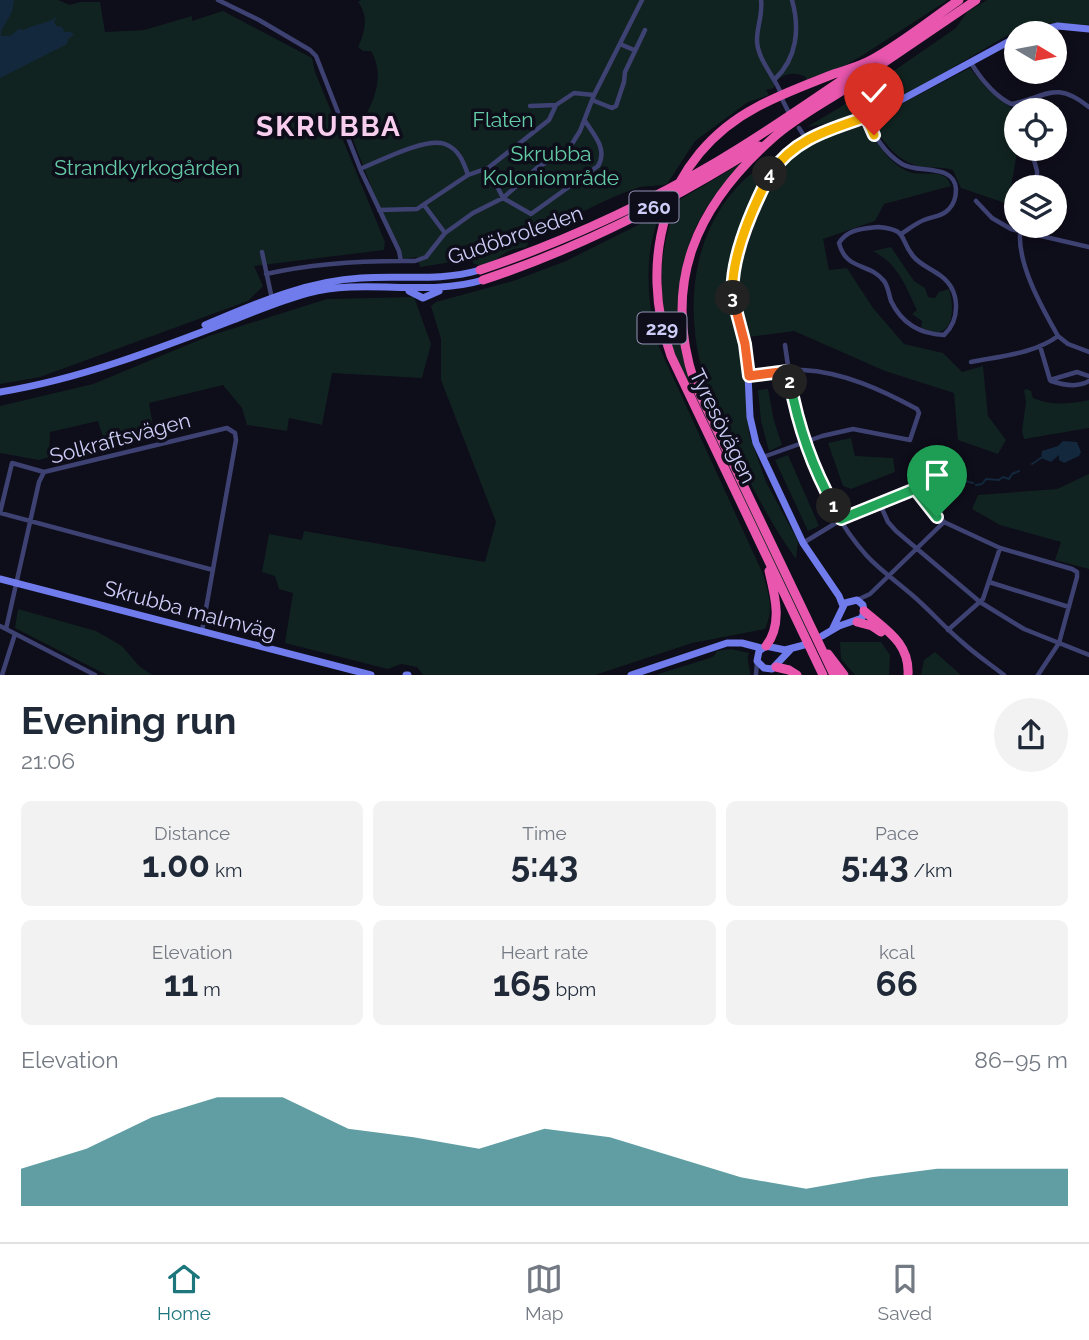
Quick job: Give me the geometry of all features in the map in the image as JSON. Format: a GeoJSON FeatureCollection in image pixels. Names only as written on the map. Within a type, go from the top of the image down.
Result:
{"type":"FeatureCollection","features":[{"type":"Feature","properties":{"kind":"highway","name":"Tyresövägen"},"geometry":{"type":"LineString","coordinates":[[823,675],[677,371],[662,330],[657,303],[656,262],[661,233],[669,207],[688,171],[716,137],[737,119],[756,107],[870,61],[960,0]]}},
{"type":"Feature","properties":{"kind":"highway","name":"Tyresövägen"},"geometry":{"type":"LineString","coordinates":[[834,675],[698,391],[686,352],[682,320],[686,267],[707,214],[732,179],[775,136],[976,0]]}},
{"type":"Feature","properties":{"kind":"highway","name":"Gudöbroleden"},"geometry":{"type":"LineString","coordinates":[[480,270],[568,238],[658,195],[744,145],[870,61]]}},
{"type":"Feature","properties":{"kind":"highway","name":"Gudöbroleden"},"geometry":{"type":"LineString","coordinates":[[483,281],[549,256],[627,221],[697,184],[775,136]]}},
{"type":"Feature","properties":{"kind":"highway"},"geometry":{"type":"LineString","coordinates":[[765,554],[776,617],[768,648]]}},
{"type":"Feature","properties":{"kind":"highway"},"geometry":{"type":"LineString","coordinates":[[864,610],[901,644],[908,661],[908,675]]}},
{"type":"Feature","properties":{"kind":"highway"},"geometry":{"type":"LineString","coordinates":[[853,622],[872,626],[893,643],[900,656],[902,675]]}},
{"type":"Feature","properties":{"kind":"highway"},"geometry":{"type":"LineString","coordinates":[[812,630],[844,675]]}},
{"type":"Feature","properties":{"kind":"highway"},"geometry":{"type":"LineString","coordinates":[[771,668],[789,670],[797,675]]}},
{"type":"Feature","properties":{"kind":"street"},"geometry":{"type":"LineString","coordinates":[[218,0],[259,20],[314,53],[360,169],[399,251],[401,261]]}},
{"type":"Feature","properties":{"kind":"street"},"geometry":{"type":"LineString","coordinates":[[266,274],[342,262],[415,261],[426,257],[445,233],[473,213],[503,198],[537,168],[570,147],[642,0]]}},
{"type":"Feature","properties":{"kind":"street"},"geometry":{"type":"LineString","coordinates":[[761,0],[757,41],[760,55],[780,91]]}},
{"type":"Feature","properties":{"kind":"street"},"geometry":{"type":"LineString","coordinates":[[775,79],[791,59],[795,43],[796,24],[792,0]]}},
{"type":"Feature","properties":{"kind":"street"},"geometry":{"type":"LineString","coordinates":[[1068,27],[1089,29]]}},
{"type":"Feature","properties":{"kind":"street"},"geometry":{"type":"LineString","coordinates":[[530,106],[556,105],[575,93],[593,98],[612,108],[616,106],[625,72],[645,30]]}},
{"type":"Feature","properties":{"kind":"street"},"geometry":{"type":"LineString","coordinates":[[620,44],[634,50]]}},
{"type":"Feature","properties":{"kind":"street"},"geometry":{"type":"LineString","coordinates":[[853,622],[845,619],[843,609],[826,577],[803,543],[753,435],[745,344],[733,294],[734,268],[761,193],[771,173],[790,150],[806,139],[866,117],[911,95],[1004,44]]}},
{"type":"Feature","properties":{"kind":"street"},"geometry":{"type":"LineString","coordinates":[[970,62],[984,83],[1004,98]]}},
{"type":"Feature","properties":{"kind":"street"},"geometry":{"type":"LineString","coordinates":[[1030,98],[1061,92],[1073,94],[1089,107]]}},
{"type":"Feature","properties":{"kind":"street"},"geometry":{"type":"LineString","coordinates":[[782,99],[788,111]]}},
{"type":"Feature","properties":{"kind":"street"},"geometry":{"type":"LineString","coordinates":[[379,210],[417,209],[468,175],[488,169],[538,131],[549,120],[556,105]]}},
{"type":"Feature","properties":{"kind":"street"},"geometry":{"type":"LineString","coordinates":[[866,117],[881,145],[901,164],[913,169],[944,173],[955,184],[955,199],[950,208],[901,234]]}},
{"type":"Feature","properties":{"kind":"street"},"geometry":{"type":"LineString","coordinates":[[488,169],[503,198],[531,214],[598,166],[601,147],[584,120]]}},
{"type":"Feature","properties":{"kind":"street"},"geometry":{"type":"LineString","coordinates":[[799,128],[806,139]]}},
{"type":"Feature","properties":{"kind":"street"},"geometry":{"type":"LineString","coordinates":[[360,169],[410,149],[437,144],[455,150],[468,175]]}},
{"type":"Feature","properties":{"kind":"street"},"geometry":{"type":"LineString","coordinates":[[976,201],[1004,225]]}},
{"type":"Feature","properties":{"kind":"street"},"geometry":{"type":"LineString","coordinates":[[424,205],[445,233]]}},
{"type":"Feature","properties":{"kind":"street"},"geometry":{"type":"LineString","coordinates":[[878,227],[894,229],[901,234],[912,255],[942,277],[953,290],[955,320],[944,335],[929,334],[914,328],[903,319],[891,300],[884,281],[866,268],[846,260],[839,243],[845,234],[859,229],[878,227]]}},
{"type":"Feature","properties":{"kind":"street"},"geometry":{"type":"LineString","coordinates":[[1022,238],[1026,267],[1058,336],[1068,344],[1089,352]]}},
{"type":"Feature","properties":{"kind":"street"},"geometry":{"type":"LineString","coordinates":[[1056,238],[1089,247]]}},
{"type":"Feature","properties":{"kind":"street"},"geometry":{"type":"LineString","coordinates":[[262,252],[273,301]]}},
{"type":"Feature","properties":{"kind":"street","name":"Gudöbroleden"},"geometry":{"type":"LineString","coordinates":[[0,392],[39,386],[141,353],[273,301],[295,289],[359,278],[423,279],[450,277],[480,270]]}},
{"type":"Feature","properties":{"kind":"street"},"geometry":{"type":"LineString","coordinates":[[423,298],[423,288],[429,283],[450,277]]}},
{"type":"Feature","properties":{"kind":"street","name":"Gudöbroleden"},"geometry":{"type":"LineString","coordinates":[[273,301],[325,289],[423,288],[483,281]]}},
{"type":"Feature","properties":{"kind":"street"},"geometry":{"type":"LineString","coordinates":[[423,298],[464,285]]}},
{"type":"Feature","properties":{"kind":"street"},"geometry":{"type":"LineString","coordinates":[[395,288],[413,292],[423,298]]}},
{"type":"Feature","properties":{"kind":"street"},"geometry":{"type":"LineString","coordinates":[[971,362],[1040,346],[1058,336]]}},
{"type":"Feature","properties":{"kind":"street"},"geometry":{"type":"LineString","coordinates":[[785,345],[795,406],[818,477],[864,554],[948,630],[1004,675]]}},
{"type":"Feature","properties":{"kind":"street"},"geometry":{"type":"LineString","coordinates":[[1040,346],[1051,380],[1063,385],[1084,384],[1089,379],[1077,372],[1051,380]]}},
{"type":"Feature","properties":{"kind":"street"},"geometry":{"type":"LineString","coordinates":[[749,376],[808,370],[874,387],[919,411],[910,440],[857,429],[805,442],[762,458]]}},
{"type":"Feature","properties":{"kind":"street","name":"Solkraftsvägen"},"geometry":{"type":"LineString","coordinates":[[6,629],[39,482],[44,472],[223,427],[235,433],[234,452],[213,570]]}},
{"type":"Feature","properties":{"kind":"street"},"geometry":{"type":"LineString","coordinates":[[44,472],[12,463],[0,513],[213,570],[202,631]]}},
{"type":"Feature","properties":{"kind":"street"},"geometry":{"type":"LineString","coordinates":[[803,543],[841,519],[911,489],[917,489],[944,522],[1000,548],[1072,569],[1077,572],[1059,643],[1038,675]]}},
{"type":"Feature","properties":{"kind":"street"},"geometry":{"type":"LineString","coordinates":[[879,502],[888,523],[915,549],[980,602],[1024,629],[1089,654]]}},
{"type":"Feature","properties":{"kind":"street"},"geometry":{"type":"LineString","coordinates":[[822,636],[862,618],[870,594],[944,522]]}},
{"type":"Feature","properties":{"kind":"street"},"geometry":{"type":"LineString","coordinates":[[948,630],[980,602],[1000,548]]}},
{"type":"Feature","properties":{"kind":"street"},"geometry":{"type":"LineString","coordinates":[[826,577],[864,610]]}},
{"type":"Feature","properties":{"kind":"street","name":"Skrubba malmväg"},"geometry":{"type":"LineString","coordinates":[[0,579],[371,675]]}},
{"type":"Feature","properties":{"kind":"street"},"geometry":{"type":"LineString","coordinates":[[989,582],[1069,607]]}},
{"type":"Feature","properties":{"kind":"street"},"geometry":{"type":"LineString","coordinates":[[832,630],[843,609],[870,594]]}},
{"type":"Feature","properties":{"kind":"street"},"geometry":{"type":"LineString","coordinates":[[0,626],[95,675]]}},
{"type":"Feature","properties":{"kind":"street"},"geometry":{"type":"LineString","coordinates":[[2,675],[15,634]]}},
{"type":"Feature","properties":{"kind":"street"},"geometry":{"type":"LineString","coordinates":[[631,675],[734,642],[790,650]]}},
{"type":"Feature","properties":{"kind":"street"},"geometry":{"type":"LineString","coordinates":[[721,646],[741,647],[751,652],[764,668],[771,668],[790,650],[804,645]]}},
{"type":"Feature","properties":{"kind":"street"},"geometry":{"type":"LineString","coordinates":[[756,675],[757,660],[768,648]]}},
{"type":"Feature","properties":{"kind":"street"},"geometry":{"type":"LineString","coordinates":[[768,648],[771,668]]}},
{"type":"Feature","properties":{"kind":"green space","name":"Strandkyrkogården"},"geometry":{"type":"Polygon","coordinates":[[[0,0],[58,0],[70,5],[100,2],[105,32],[144,30],[192,16],[192,21],[223,11],[312,58],[315,72],[385,242],[384,250],[254,266],[263,286],[248,301],[40,377],[0,384],[0,0]]]}},
{"type":"Feature","properties":{"kind":"green space","name":"Flaten"},"geometry":{"type":"Polygon","coordinates":[[[948,0],[846,65],[806,80],[806,77],[797,74],[782,77],[774,83],[774,88],[766,90],[769,95],[748,102],[695,141],[667,184],[640,187],[612,198],[529,238],[527,247],[510,251],[488,264],[474,264],[471,259],[420,267],[417,257],[404,259],[380,209],[353,140],[370,108],[378,74],[371,51],[363,51],[358,47],[365,24],[364,13],[358,2],[948,0]]]}},
{"type":"Feature","properties":{"kind":"green space"},"geometry":{"type":"Polygon","coordinates":[[[987,0],[1089,0],[1089,25],[1068,24],[1068,21],[1004,21],[1004,37],[911,92],[856,118],[807,127],[847,103],[956,28],[967,12],[987,0]]]}},
{"type":"Feature","properties":{"kind":"green space"},"geometry":{"type":"Polygon","coordinates":[[[970,68],[987,89],[1004,102],[1004,161],[1016,161],[1013,175],[1004,175],[1004,203],[961,188],[953,170],[916,165],[901,158],[883,140],[874,126],[876,117],[970,68]]]}},
{"type":"Feature","properties":{"kind":"green space"},"geometry":{"type":"Polygon","coordinates":[[[867,126],[894,163],[913,173],[944,176],[951,186],[884,204],[875,221],[823,239],[829,270],[847,268],[873,308],[904,344],[943,353],[962,372],[983,366],[988,416],[1006,440],[998,454],[958,440],[954,393],[885,371],[794,331],[748,337],[739,295],[739,274],[769,190],[791,158],[805,146],[842,130],[867,126]]]}},
{"type":"Feature","properties":{"kind":"green space"},"geometry":{"type":"Polygon","coordinates":[[[771,160],[752,202],[730,271],[730,291],[745,367],[749,434],[766,482],[798,541],[796,559],[753,487],[714,403],[700,362],[694,313],[698,264],[715,218],[745,179],[771,160]]]}},
{"type":"Feature","properties":{"kind":"green space"},"geometry":{"type":"Polygon","coordinates":[[[745,161],[710,202],[689,245],[680,291],[681,338],[692,385],[811,635],[808,636],[674,352],[664,311],[661,276],[676,202],[745,161]]]}},
{"type":"Feature","properties":{"kind":"green space"},"geometry":{"type":"Polygon","coordinates":[[[659,217],[651,248],[648,278],[656,340],[763,574],[770,608],[765,629],[692,643],[595,675],[423,675],[417,667],[401,664],[388,669],[285,643],[293,593],[279,589],[275,576],[262,572],[269,534],[302,540],[304,531],[485,562],[496,522],[441,380],[441,339],[431,306],[436,302],[513,281],[566,261],[659,217]]]}},
{"type":"Feature","properties":{"kind":"green space"},"geometry":{"type":"Polygon","coordinates":[[[891,247],[914,281],[925,288],[928,297],[935,298],[939,292],[949,289],[952,307],[945,329],[939,332],[921,327],[922,321],[912,314],[917,310],[905,284],[895,269],[873,251],[891,247]]]}},
{"type":"Feature","properties":{"kind":"green space"},"geometry":{"type":"Polygon","coordinates":[[[414,297],[431,344],[422,378],[332,373],[322,425],[289,418],[287,431],[247,425],[242,408],[223,385],[149,403],[155,438],[107,450],[98,421],[50,432],[49,457],[39,460],[0,453],[0,406],[93,384],[209,336],[327,299],[414,297]]]}},
{"type":"Feature","properties":{"kind":"green space"},"geometry":{"type":"Polygon","coordinates":[[[768,389],[782,445],[769,451],[761,421],[758,390],[768,389]]]}},
{"type":"Feature","properties":{"kind":"green space"},"geometry":{"type":"Polygon","coordinates":[[[1024,390],[1031,391],[1033,398],[1047,402],[1089,400],[1089,428],[1024,439],[1024,390]]]}},
{"type":"Feature","properties":{"kind":"green space"},"geometry":{"type":"Polygon","coordinates":[[[851,438],[855,456],[893,458],[895,472],[851,489],[843,486],[828,443],[851,438]]]}},
{"type":"Feature","properties":{"kind":"green space"},"geometry":{"type":"Polygon","coordinates":[[[788,455],[819,526],[808,531],[775,460],[788,455]]]}},
{"type":"Feature","properties":{"kind":"green space"},"geometry":{"type":"Polygon","coordinates":[[[1089,474],[1089,569],[1055,560],[1061,542],[1000,525],[972,509],[978,495],[1057,489],[1089,474]]]}},
{"type":"Feature","properties":{"kind":"green space"},"geometry":{"type":"Polygon","coordinates":[[[18,609],[96,631],[122,646],[139,666],[152,675],[107,675],[15,628],[18,609]]]}},
{"type":"Feature","properties":{"kind":"green space"},"geometry":{"type":"Polygon","coordinates":[[[840,642],[881,642],[890,655],[889,675],[855,675],[841,659],[840,642]]]}},
{"type":"Feature","properties":{"kind":"green space"},"geometry":{"type":"Polygon","coordinates":[[[731,649],[749,653],[750,675],[655,675],[713,657],[717,651],[731,649]]]}},
{"type":"Feature","properties":{"kind":"green space"},"geometry":{"type":"Polygon","coordinates":[[[935,652],[961,675],[921,675],[924,660],[935,652]]]}},
{"type":"Feature","properties":{"kind":"water"},"geometry":{"type":"Polygon","coordinates":[[[0,0],[14,0],[12,12],[1,36],[10,36],[19,29],[24,30],[57,16],[54,22],[56,26],[74,35],[68,39],[67,44],[0,78],[0,0]]]}},
{"type":"Feature","properties":{"kind":"water"},"geometry":{"type":"Polygon","coordinates":[[[1063,441],[1077,442],[1081,452],[1079,456],[1064,463],[1059,460],[1059,455],[1051,462],[1041,458],[1042,451],[1058,446],[1063,441]]]}},
{"type":"Feature","properties":{"kind":"waterway"},"geometry":{"type":"LineString","coordinates":[[1032,464],[1041,458]]}},
{"type":"Feature","properties":{"kind":"waterway"},"geometry":{"type":"LineString","coordinates":[[976,485],[982,484],[986,479],[1009,479],[1019,471]]}},
{"type":"Feature","properties":{"kind":"waterway"},"geometry":{"type":"LineString","coordinates":[[957,479],[962,478],[973,483]]}},
{"type":"Feature","properties":{"kind":"district","name":"SKRUBBA"},"geometry":{"type":"Point","coordinates":[329,126]}},
{"type":"Feature","properties":{"kind":"route"},"geometry":{"type":"LineString","coordinates":[[874,135],[866,117],[806,139],[790,150],[777,164],[761,193],[736,259],[732,284],[734,303],[745,344],[749,376],[788,371],[806,446],[822,486],[841,519],[913,489],[918,490],[937,517]]}},
{"type":"Feature","properties":{"kind":"park label","name":"Skrubba Koloniområde"},"geometry":{"type":"Point","coordinates":[551,165]}}]}
